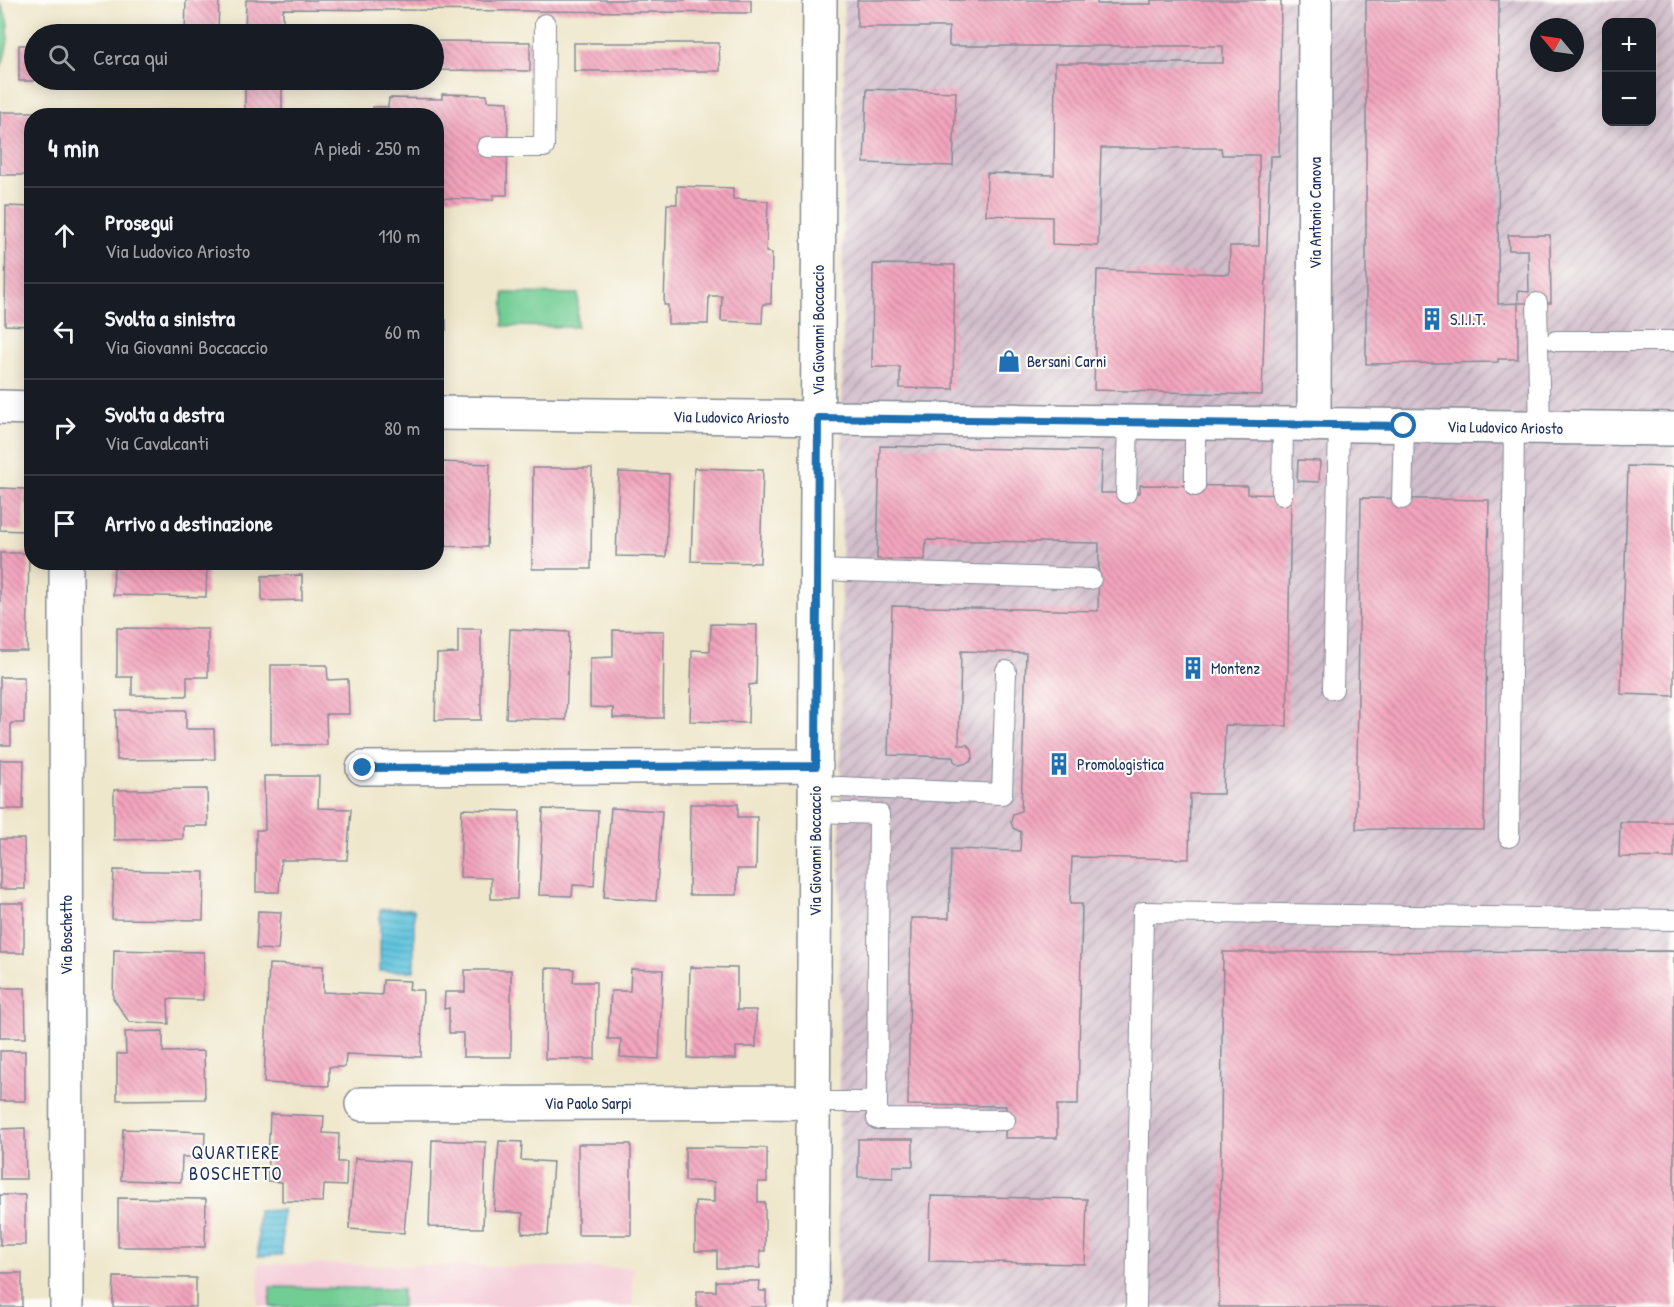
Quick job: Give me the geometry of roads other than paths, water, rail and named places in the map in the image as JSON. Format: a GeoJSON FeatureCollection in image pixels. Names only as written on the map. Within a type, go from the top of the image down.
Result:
{"type":"FeatureCollection","features":[{"type":"Feature","properties":{"kind":"street","name":"Via Giovanni Boccaccio"},"geometry":{"type":"LineString","coordinates":[[812,1307],[820,0]]}},
{"type":"Feature","properties":{"kind":"street","name":"Via Antonio Canova"},"geometry":{"type":"LineString","coordinates":[[1312,425],[1315,0]]}},
{"type":"Feature","properties":{"kind":"street"},"geometry":{"type":"LineString","coordinates":[[0,407],[24,408]]}},
{"type":"Feature","properties":{"kind":"street","name":"Via Ludovico Ariosto"},"geometry":{"type":"LineString","coordinates":[[444,413],[1674,429]]}},
{"type":"Feature","properties":{"kind":"street","name":"Via Boschetto"},"geometry":{"type":"LineString","coordinates":[[66,570],[67,1307]]}},
{"type":"Feature","properties":{"kind":"street"},"geometry":{"type":"LineString","coordinates":[[363,768],[816,788]]}},
{"type":"Feature","properties":{"kind":"street","name":"Via Paolo Sarpi"},"geometry":{"type":"LineString","coordinates":[[362,1104],[813,1102]]}},
{"type":"Feature","properties":{"kind":"lane"},"geometry":{"type":"LineString","coordinates":[[488,147],[544,147],[545,24]]}},
{"type":"Feature","properties":{"kind":"lane"},"geometry":{"type":"LineString","coordinates":[[1509,837],[1527,428],[1537,303]]}},
{"type":"Feature","properties":{"kind":"lane"},"geometry":{"type":"LineString","coordinates":[[1556,341],[1674,341]]}},
{"type":"Feature","properties":{"kind":"lane"},"geometry":{"type":"LineString","coordinates":[[1126,493],[1128,422]]}},
{"type":"Feature","properties":{"kind":"lane"},"geometry":{"type":"LineString","coordinates":[[1195,486],[1196,423]]}},
{"type":"Feature","properties":{"kind":"lane"},"geometry":{"type":"LineString","coordinates":[[1282,495],[1312,425]]}},
{"type":"Feature","properties":{"kind":"lane"},"geometry":{"type":"LineString","coordinates":[[1312,425],[1333,689]]}},
{"type":"Feature","properties":{"kind":"lane"},"geometry":{"type":"LineString","coordinates":[[1402,499],[1404,426]]}},
{"type":"Feature","properties":{"kind":"lane"},"geometry":{"type":"LineString","coordinates":[[817,570],[1091,579]]}},
{"type":"Feature","properties":{"kind":"lane"},"geometry":{"type":"LineString","coordinates":[[816,788],[1002,794],[1006,671]]}},
{"type":"Feature","properties":{"kind":"lane"},"geometry":{"type":"LineString","coordinates":[[816,788],[879,814],[877,1119],[1005,1120]]}},
{"type":"Feature","properties":{"kind":"lane"},"geometry":{"type":"LineString","coordinates":[[1136,1307],[1143,912],[1674,920]]}},
{"type":"Feature","properties":{"kind":"lane"},"geometry":{"type":"LineString","coordinates":[[813,1102],[877,1102]]}},
{"type":"Feature","properties":{"kind":"water"},"geometry":{"type":"Polygon","coordinates":[[[380,909],[414,909],[414,971],[380,971],[380,909]]]}},
{"type":"Feature","properties":{"kind":"water"},"geometry":{"type":"Polygon","coordinates":[[[282,1210],[282,1255],[258,1256],[258,1211],[282,1210]]]}},
{"type":"Feature","properties":{"kind":"place","name":"S.I.I.T."},"geometry":{"type":"Point","coordinates":[1432,319]}},
{"type":"Feature","properties":{"kind":"place","name":"Bersani Carni"},"geometry":{"type":"Point","coordinates":[1009,361]}},
{"type":"Feature","properties":{"kind":"place","name":"Montenz"},"geometry":{"type":"Point","coordinates":[1193,668]}},
{"type":"Feature","properties":{"kind":"place","name":"Promologistica"},"geometry":{"type":"Point","coordinates":[1059,764]}},
{"type":"Feature","properties":{"kind":"district","name":"QUARTIERE BOSCHETTO"},"geometry":{"type":"Point","coordinates":[236,1162]}}]}
